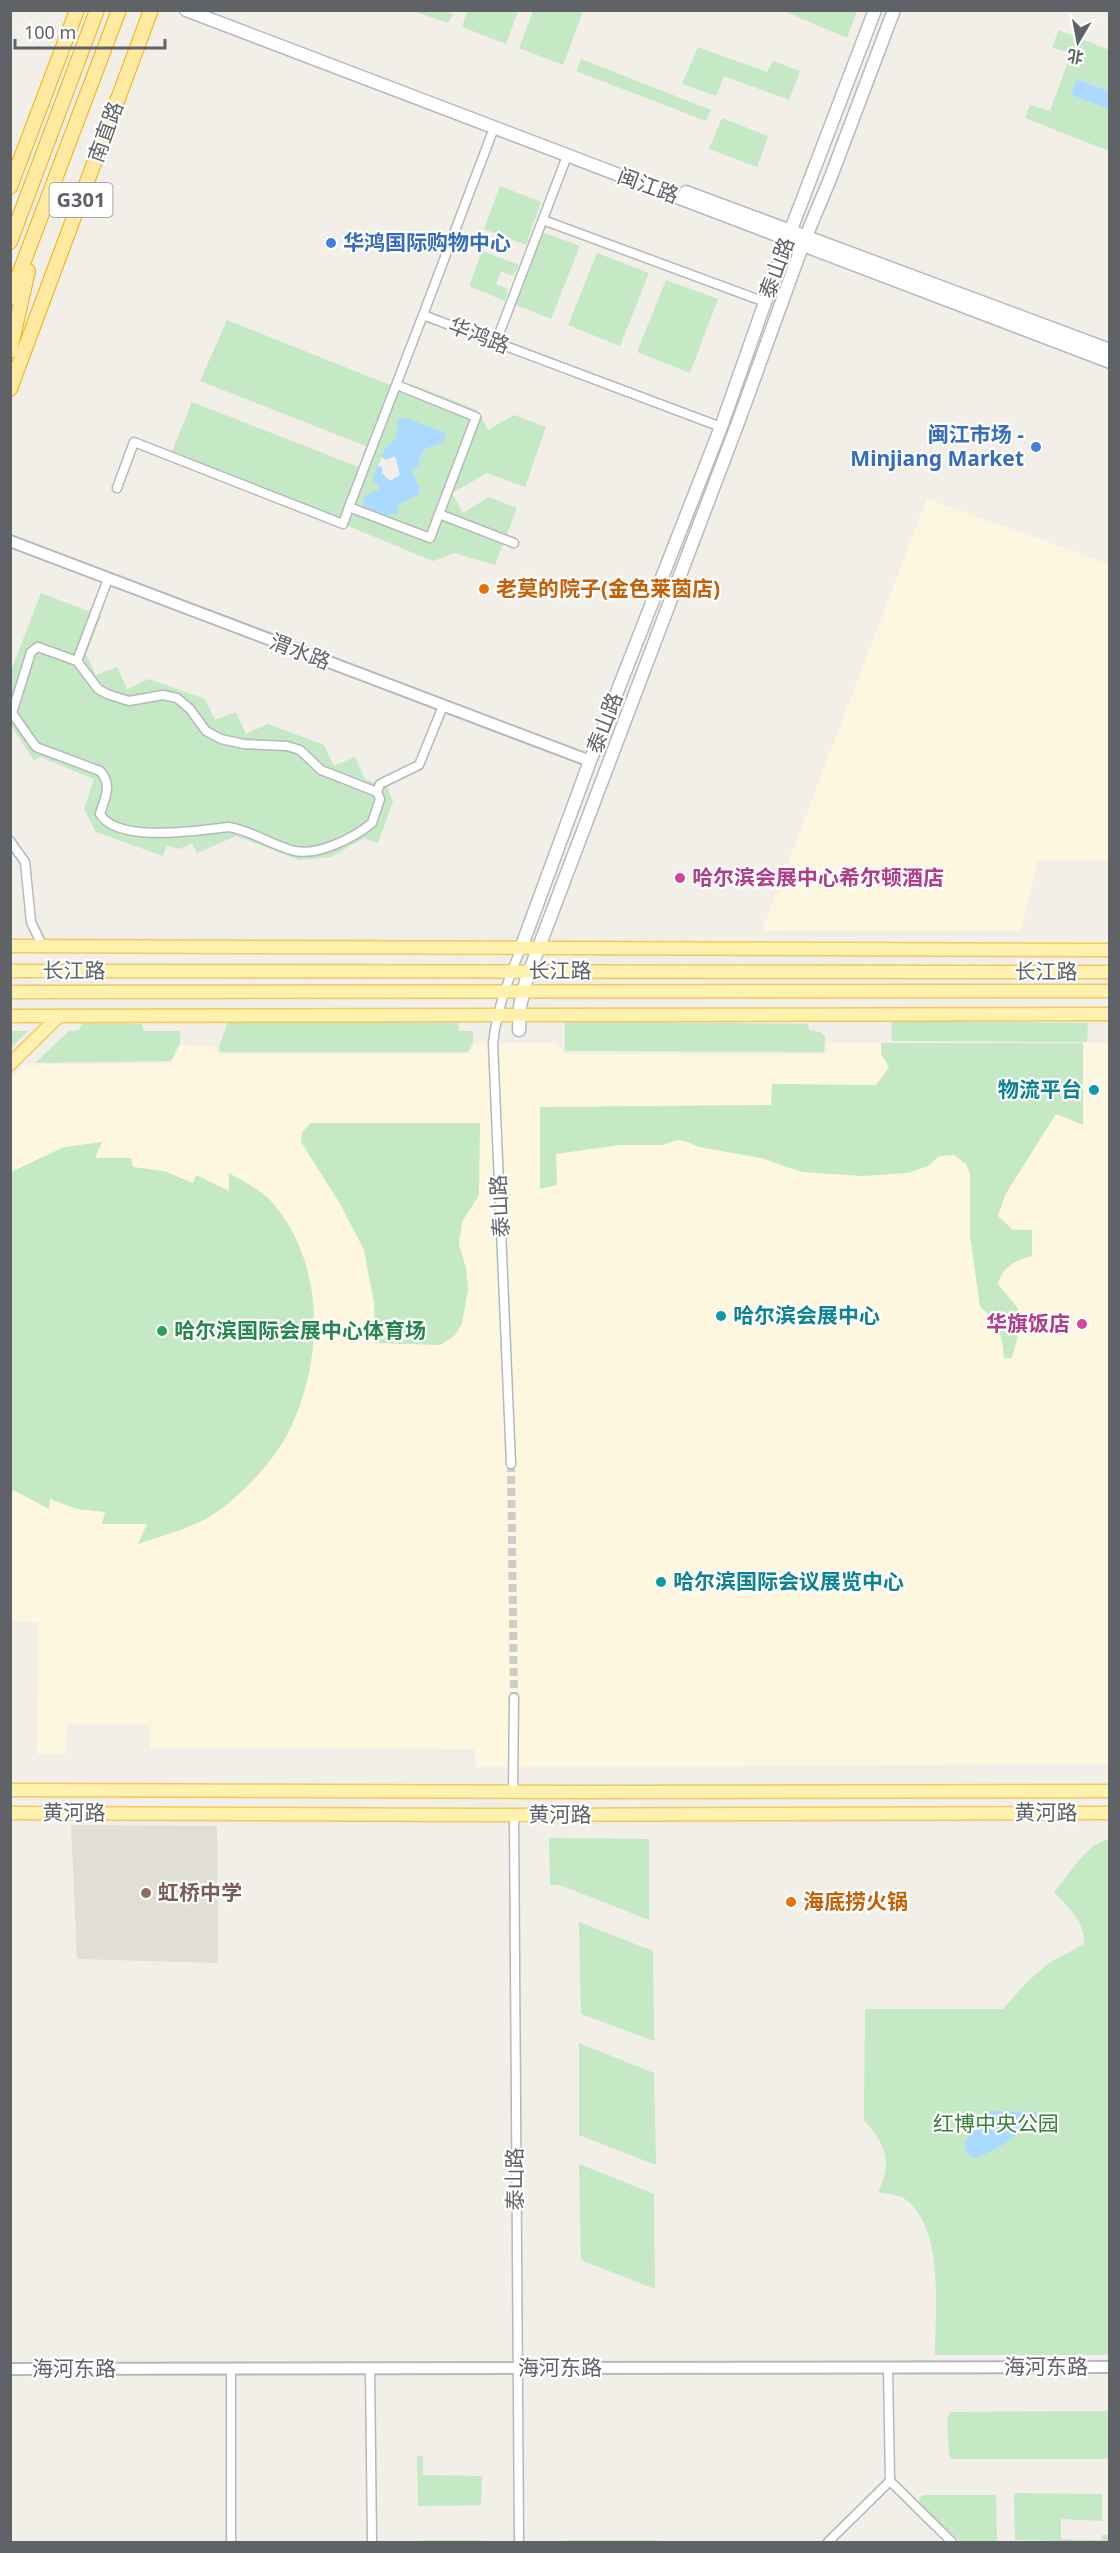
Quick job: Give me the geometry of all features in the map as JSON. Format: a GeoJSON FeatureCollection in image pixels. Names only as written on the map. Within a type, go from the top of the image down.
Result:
{"type":"FeatureCollection","features":[{"type":"Feature","properties":{"kind":"highway"},"geometry":{"type":"LineString","coordinates":[[10,187],[77,10]]}},
{"type":"Feature","properties":{"kind":"highway"},"geometry":{"type":"LineString","coordinates":[[10,240],[97,10]]}},
{"type":"Feature","properties":{"kind":"highway"},"geometry":{"type":"LineString","coordinates":[[10,298],[119,10]]}},
{"type":"Feature","properties":{"kind":"highway","name":"南直路"},"geometry":{"type":"LineString","coordinates":[[10,389],[151,10]]}},
{"type":"Feature","properties":{"kind":"highway"},"geometry":{"type":"LineString","coordinates":[[10,351],[38,226]]}},
{"type":"Feature","properties":{"kind":"main road","name":"闽江路"},"geometry":{"type":"LineString","coordinates":[[186,10],[494,129],[789,235]]}},
{"type":"Feature","properties":{"kind":"main road","name":"闽江路"},"geometry":{"type":"LineString","coordinates":[[209,10],[1110,362]]}},
{"type":"Feature","properties":{"kind":"main road","name":"泰山路"},"geometry":{"type":"LineString","coordinates":[[521,948],[590,761],[721,427],[789,235],[875,10]]}},
{"type":"Feature","properties":{"kind":"main road","name":"泰山路"},"geometry":{"type":"LineString","coordinates":[[519,1029],[523,991],[538,948],[736,429],[804,241],[894,10]]}},
{"type":"Feature","properties":{"kind":"main road","name":"闽江路"},"geometry":{"type":"LineString","coordinates":[[804,241],[1110,350]]}},
{"type":"Feature","properties":{"kind":"main road"},"geometry":{"type":"LineString","coordinates":[[13,944],[43,947],[1110,950]]}},
{"type":"Feature","properties":{"kind":"main road","name":"长江路"},"geometry":{"type":"LineString","coordinates":[[10,970],[1110,972]]}},
{"type":"Feature","properties":{"kind":"main road","name":"长江路"},"geometry":{"type":"LineString","coordinates":[[10,992],[1110,991]]}},
{"type":"Feature","properties":{"kind":"main road"},"geometry":{"type":"LineString","coordinates":[[10,1016],[1110,1014]]}},
{"type":"Feature","properties":{"kind":"main road"},"geometry":{"type":"LineString","coordinates":[[10,1064],[59,1016]]}},
{"type":"Feature","properties":{"kind":"main road","name":"黄河路"},"geometry":{"type":"LineString","coordinates":[[10,1790],[1110,1791]]}},
{"type":"Feature","properties":{"kind":"main road","name":"黄河路"},"geometry":{"type":"LineString","coordinates":[[10,1813],[514,1815],[1110,1813]]}},
{"type":"Feature","properties":{"kind":"street","name":"华鸿路"},"geometry":{"type":"LineString","coordinates":[[494,129],[423,315],[721,427]]}},
{"type":"Feature","properties":{"kind":"street"},"geometry":{"type":"LineString","coordinates":[[496,342],[567,156]]}},
{"type":"Feature","properties":{"kind":"street"},"geometry":{"type":"LineString","coordinates":[[543,220],[765,302]]}},
{"type":"Feature","properties":{"kind":"street"},"geometry":{"type":"LineString","coordinates":[[117,488],[134,442],[343,524],[423,315]]}},
{"type":"Feature","properties":{"kind":"street"},"geometry":{"type":"LineString","coordinates":[[349,507],[430,538],[476,417],[397,385]]}},
{"type":"Feature","properties":{"kind":"street"},"geometry":{"type":"LineString","coordinates":[[439,514],[514,543]]}},
{"type":"Feature","properties":{"kind":"street","name":"渭水路"},"geometry":{"type":"LineString","coordinates":[[10,541],[590,761]]}},
{"type":"Feature","properties":{"kind":"street"},"geometry":{"type":"LineString","coordinates":[[77,661],[108,579]]}},
{"type":"Feature","properties":{"kind":"street"},"geometry":{"type":"LineString","coordinates":[[38,647],[77,661],[98,689],[107,694],[129,701],[163,695],[177,698],[190,709],[206,731],[221,739],[244,744],[287,746],[300,750],[321,770],[376,792],[380,799],[372,823],[330,847],[297,851],[229,827],[149,834],[133,831],[104,820],[100,813],[109,786],[107,778],[100,771],[36,747],[12,713],[11,707],[31,652],[38,647]]}},
{"type":"Feature","properties":{"kind":"street"},"geometry":{"type":"LineString","coordinates":[[376,792],[380,784],[419,765],[443,706]]}},
{"type":"Feature","properties":{"kind":"street"},"geometry":{"type":"LineString","coordinates":[[10,841],[25,862],[31,922],[43,947]]}},
{"type":"Feature","properties":{"kind":"street","name":"泰山路"},"geometry":{"type":"LineString","coordinates":[[511,1464],[493,1043],[496,1016],[503,991],[521,948]]}},
{"type":"Feature","properties":{"kind":"street"},"geometry":{"type":"LineString","coordinates":[[513,1792],[514,1698]]}},
{"type":"Feature","properties":{"kind":"street","name":"泰山路"},"geometry":{"type":"LineString","coordinates":[[514,1815],[516,2368],[519,2542]]}},
{"type":"Feature","properties":{"kind":"street"},"geometry":{"type":"LineString","coordinates":[[888,2367],[890,2481],[952,2542]]}},
{"type":"Feature","properties":{"kind":"street","name":"海河东路"},"geometry":{"type":"LineString","coordinates":[[10,2369],[1110,2367]]}},
{"type":"Feature","properties":{"kind":"street"},"geometry":{"type":"LineString","coordinates":[[231,2368],[231,2542]]}},
{"type":"Feature","properties":{"kind":"street"},"geometry":{"type":"LineString","coordinates":[[370,2368],[372,2542]]}},
{"type":"Feature","properties":{"kind":"street"},"geometry":{"type":"LineString","coordinates":[[828,2542],[890,2481]]}},
{"type":"Feature","properties":{"kind":"shaded area"},"geometry":{"type":"Polygon","coordinates":[[[927,499],[1109,564],[1109,861],[1038,860],[1021,931],[762,931],[927,499]]]}},
{"type":"Feature","properties":{"kind":"shaded area"},"geometry":{"type":"Polygon","coordinates":[[[475,1043],[557,1043],[564,1054],[827,1054],[827,1043],[1109,1043],[1109,1764],[476,1767],[474,1749],[150,1748],[150,1725],[67,1724],[66,1753],[37,1754],[38,1622],[11,1621],[10,1079],[24,1065],[171,1063],[181,1045],[216,1046],[219,1054],[469,1054],[475,1043]]]}},
{"type":"Feature","properties":{"kind":"shaded area","name":"虹桥中学"},"geometry":{"type":"Polygon","coordinates":[[[71,1825],[217,1826],[218,1963],[77,1959],[71,1825]]]}},
{"type":"Feature","properties":{"kind":"green space"},"geometry":{"type":"Polygon","coordinates":[[[784,10],[857,11],[847,38],[784,10]]]}},
{"type":"Feature","properties":{"kind":"green space"},"geometry":{"type":"Polygon","coordinates":[[[413,11],[446,11],[453,14],[448,23],[413,11]]]}},
{"type":"Feature","properties":{"kind":"green space"},"geometry":{"type":"Polygon","coordinates":[[[467,11],[518,11],[506,44],[462,27],[467,11]]]}},
{"type":"Feature","properties":{"kind":"green space"},"geometry":{"type":"Polygon","coordinates":[[[533,11],[583,11],[563,65],[519,48],[533,11]]]}},
{"type":"Feature","properties":{"kind":"green space"},"geometry":{"type":"Polygon","coordinates":[[[1059,30],[1109,50],[1109,91],[1078,79],[1071,95],[1109,109],[1109,151],[1025,118],[1030,105],[1050,111],[1071,54],[1052,47],[1059,30]]]}},
{"type":"Feature","properties":{"kind":"green space"},"geometry":{"type":"Polygon","coordinates":[[[698,47],[767,72],[773,61],[800,71],[789,100],[724,76],[716,96],[682,84],[698,47]]]}},
{"type":"Feature","properties":{"kind":"green space"},"geometry":{"type":"Polygon","coordinates":[[[581,59],[711,110],[706,121],[576,71],[581,59]]]}},
{"type":"Feature","properties":{"kind":"green space"},"geometry":{"type":"Polygon","coordinates":[[[722,118],[768,136],[757,167],[709,149],[722,118]]]}},
{"type":"Feature","properties":{"kind":"green space"},"geometry":{"type":"Polygon","coordinates":[[[500,186],[541,202],[526,245],[484,229],[500,186]]]}},
{"type":"Feature","properties":{"kind":"green space"},"geometry":{"type":"Polygon","coordinates":[[[539,231],[580,246],[551,319],[511,303],[539,231]]]}},
{"type":"Feature","properties":{"kind":"green space"},"geometry":{"type":"Polygon","coordinates":[[[482,251],[519,265],[513,276],[501,271],[496,284],[508,289],[505,301],[469,286],[482,251]]]}},
{"type":"Feature","properties":{"kind":"green space"},"geometry":{"type":"Polygon","coordinates":[[[597,253],[649,273],[620,346],[568,325],[597,253]]]}},
{"type":"Feature","properties":{"kind":"green space"},"geometry":{"type":"Polygon","coordinates":[[[666,280],[718,299],[690,373],[637,352],[666,280]]]}},
{"type":"Feature","properties":{"kind":"green space"},"geometry":{"type":"Polygon","coordinates":[[[227,320],[390,385],[409,390],[411,384],[477,410],[488,430],[514,415],[546,427],[525,487],[487,473],[452,493],[463,513],[489,497],[517,508],[495,565],[454,553],[433,561],[343,524],[349,507],[381,516],[420,490],[412,470],[419,466],[425,449],[443,443],[398,420],[396,438],[386,447],[372,479],[379,485],[379,489],[363,509],[346,504],[339,523],[170,456],[192,402],[359,467],[366,446],[200,381],[227,320]]]}},
{"type":"Feature","properties":{"kind":"green space"},"geometry":{"type":"Polygon","coordinates":[[[41,593],[101,616],[86,654],[96,675],[117,667],[127,689],[149,679],[205,699],[215,720],[236,712],[246,734],[268,724],[324,745],[334,766],[355,757],[365,779],[387,787],[393,801],[378,843],[364,838],[331,857],[299,860],[236,836],[197,853],[192,843],[179,849],[167,845],[163,856],[96,832],[84,809],[94,779],[40,757],[34,761],[11,725],[10,673],[41,593]]]}},
{"type":"Feature","properties":{"kind":"green space"},"geometry":{"type":"Polygon","coordinates":[[[565,1021],[808,1024],[809,1030],[820,1032],[825,1036],[824,1052],[565,1051],[565,1021]]]}},
{"type":"Feature","properties":{"kind":"green space"},"geometry":{"type":"Polygon","coordinates":[[[891,1021],[1088,1023],[1087,1042],[892,1041],[891,1021]]]}},
{"type":"Feature","properties":{"kind":"green space"},"geometry":{"type":"Polygon","coordinates":[[[228,1022],[458,1023],[459,1031],[473,1031],[473,1042],[468,1052],[220,1052],[219,1046],[228,1022]]]}},
{"type":"Feature","properties":{"kind":"green space"},"geometry":{"type":"Polygon","coordinates":[[[83,1023],[142,1024],[144,1031],[180,1031],[180,1043],[171,1061],[35,1063],[69,1031],[79,1030],[83,1023]]]}},
{"type":"Feature","properties":{"kind":"green space"},"geometry":{"type":"Polygon","coordinates":[[[11,1031],[28,1031],[11,1048],[11,1031]]]}},
{"type":"Feature","properties":{"kind":"green space"},"geometry":{"type":"Polygon","coordinates":[[[881,1043],[1083,1043],[1083,1125],[1056,1114],[1005,1195],[998,1216],[1013,1230],[1032,1230],[1032,1256],[1011,1265],[1003,1272],[998,1283],[1019,1311],[1019,1332],[1012,1358],[1004,1358],[998,1330],[991,1318],[980,1307],[970,1235],[970,1174],[966,1164],[954,1155],[939,1156],[928,1166],[908,1173],[863,1176],[802,1172],[761,1158],[699,1147],[677,1140],[662,1145],[620,1145],[556,1154],[557,1185],[540,1189],[540,1107],[771,1105],[772,1084],[876,1085],[889,1067],[881,1054],[881,1043]]]}},
{"type":"Feature","properties":{"kind":"green space"},"geometry":{"type":"Polygon","coordinates":[[[311,1123],[480,1123],[479,1195],[462,1222],[459,1244],[466,1268],[468,1289],[462,1324],[454,1336],[440,1345],[375,1343],[374,1303],[364,1250],[339,1202],[301,1142],[302,1132],[311,1123]]]}},
{"type":"Feature","properties":{"kind":"green space","name":"哈尔滨国际会展中心体育场"},"geometry":{"type":"Polygon","coordinates":[[[102,1142],[95,1158],[131,1158],[133,1167],[164,1171],[193,1183],[196,1175],[229,1191],[229,1173],[262,1193],[271,1201],[289,1226],[302,1253],[310,1282],[314,1312],[309,1372],[290,1429],[276,1453],[247,1486],[214,1514],[188,1527],[138,1544],[147,1524],[102,1524],[105,1512],[77,1509],[50,1499],[49,1509],[13,1490],[11,1501],[11,1172],[64,1147],[102,1142]]]}},
{"type":"Feature","properties":{"kind":"green space"},"geometry":{"type":"Polygon","coordinates":[[[549,1838],[649,1839],[649,1920],[560,1885],[550,1885],[549,1838]]]}},
{"type":"Feature","properties":{"kind":"green space","name":"红博中央公园"},"geometry":{"type":"Polygon","coordinates":[[[1109,1839],[1109,2355],[935,2355],[935,2271],[927,2229],[918,2212],[905,2199],[878,2192],[883,2181],[886,2163],[878,2138],[864,2120],[865,2009],[1003,2009],[1026,1983],[1049,1963],[1084,1944],[1079,1921],[1054,1892],[1085,1854],[1100,1842],[1109,1839]]]}},
{"type":"Feature","properties":{"kind":"green space"},"geometry":{"type":"Polygon","coordinates":[[[579,1922],[653,1951],[654,2041],[581,2014],[579,1922]]]}},
{"type":"Feature","properties":{"kind":"green space"},"geometry":{"type":"Polygon","coordinates":[[[579,2043],[654,2073],[656,2165],[579,2135],[579,2043]]]}},
{"type":"Feature","properties":{"kind":"green space"},"geometry":{"type":"Polygon","coordinates":[[[579,2164],[654,2194],[655,2289],[581,2260],[579,2164]]]}},
{"type":"Feature","properties":{"kind":"green space"},"geometry":{"type":"Polygon","coordinates":[[[1109,2411],[1109,2459],[952,2459],[949,2454],[947,2419],[951,2412],[1109,2411]]]}},
{"type":"Feature","properties":{"kind":"green space"},"geometry":{"type":"Polygon","coordinates":[[[417,2456],[423,2456],[423,2475],[482,2476],[481,2505],[418,2506],[417,2456]]]}},
{"type":"Feature","properties":{"kind":"green space"},"geometry":{"type":"Polygon","coordinates":[[[1014,2493],[1102,2494],[1102,2521],[1061,2519],[1061,2539],[1102,2540],[1102,2535],[1109,2535],[1109,2542],[1015,2540],[1014,2493]]]}},
{"type":"Feature","properties":{"kind":"green space"},"geometry":{"type":"Polygon","coordinates":[[[923,2495],[996,2495],[997,2542],[961,2542],[921,2505],[919,2498],[923,2495]]]}},
{"type":"Feature","properties":{"kind":"green space"},"geometry":{"type":"Polygon","coordinates":[[[481,2540],[481,2542],[416,2542],[481,2540]]]}},
{"type":"Feature","properties":{"kind":"green space"},"geometry":{"type":"Polygon","coordinates":[[[567,2540],[657,2540],[657,2542],[567,2542],[567,2540]]]}},
{"type":"Feature","properties":{"kind":"water"},"geometry":{"type":"Polygon","coordinates":[[[1077,79],[1109,91],[1109,109],[1071,95],[1077,79]]]}},
{"type":"Feature","properties":{"kind":"water"},"geometry":{"type":"Polygon","coordinates":[[[403,417],[446,433],[443,443],[425,449],[419,466],[412,470],[420,490],[419,494],[398,505],[398,513],[381,516],[363,509],[364,497],[379,489],[379,485],[372,480],[377,466],[382,467],[382,473],[390,481],[400,475],[395,456],[386,460],[381,456],[386,447],[396,438],[398,420],[403,417]]]}},
{"type":"Feature","properties":{"kind":"water"},"geometry":{"type":"Polygon","coordinates":[[[986,2111],[1042,2112],[992,2151],[973,2158],[967,2154],[966,2142],[986,2111]]]}},
{"type":"Feature","properties":{"kind":"tunnel"},"geometry":{"type":"LineString","coordinates":[[511,1464],[514,1698]]}},
{"type":"Feature","properties":{"kind":"place","name":"华鸿国际购物中心"},"geometry":{"type":"Point","coordinates":[331,243]}},
{"type":"Feature","properties":{"kind":"place","name":"闽江市场 - Minjiang Market"},"geometry":{"type":"Point","coordinates":[1036,447]}},
{"type":"Feature","properties":{"kind":"place","name":"老莫的院子(金色莱茵店)"},"geometry":{"type":"Point","coordinates":[484,589]}},
{"type":"Feature","properties":{"kind":"place","name":"哈尔滨会展中心希尔顿酒店"},"geometry":{"type":"Point","coordinates":[680,878]}},
{"type":"Feature","properties":{"kind":"place","name":"物流平台"},"geometry":{"type":"Point","coordinates":[1094,1090]}},
{"type":"Feature","properties":{"kind":"place","name":"哈尔滨会展中心"},"geometry":{"type":"Point","coordinates":[721,1316]}},
{"type":"Feature","properties":{"kind":"place","name":"华旗饭店"},"geometry":{"type":"Point","coordinates":[1082,1324]}},
{"type":"Feature","properties":{"kind":"place","name":"哈尔滨国际会展中心体育场"},"geometry":{"type":"Point","coordinates":[162,1331]}},
{"type":"Feature","properties":{"kind":"place","name":"哈尔滨国际会议展览中心"},"geometry":{"type":"Point","coordinates":[661,1582]}},
{"type":"Feature","properties":{"kind":"place","name":"虹桥中学"},"geometry":{"type":"Point","coordinates":[146,1893]}},
{"type":"Feature","properties":{"kind":"place","name":"海底捞火锅"},"geometry":{"type":"Point","coordinates":[791,1902]}}]}
